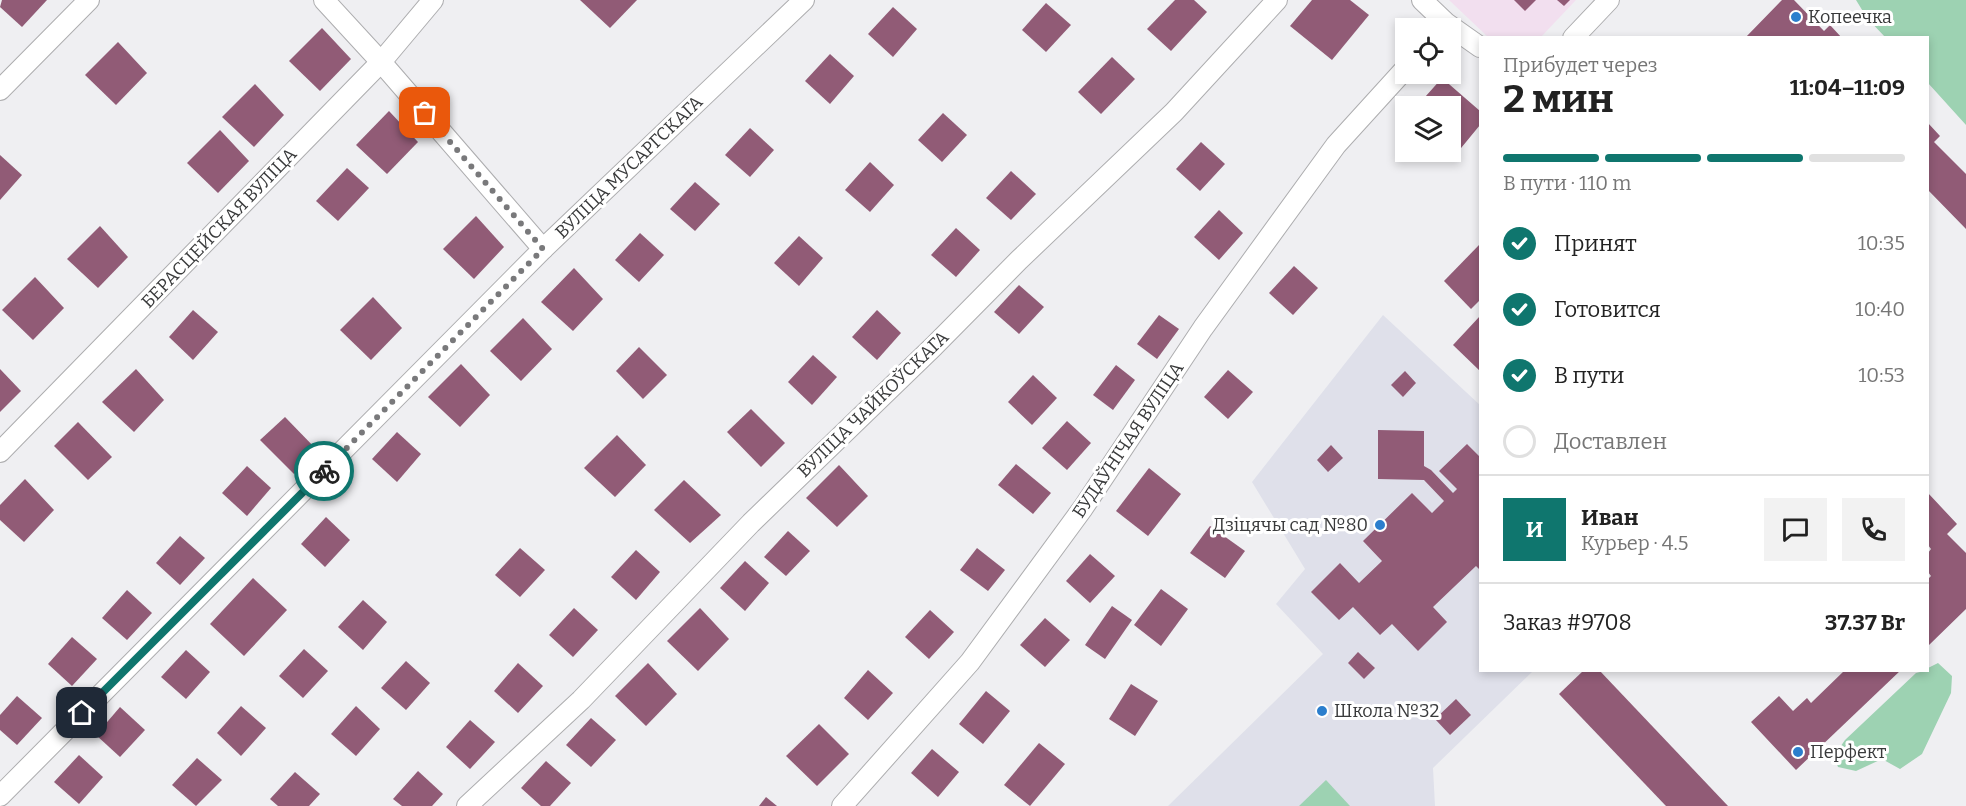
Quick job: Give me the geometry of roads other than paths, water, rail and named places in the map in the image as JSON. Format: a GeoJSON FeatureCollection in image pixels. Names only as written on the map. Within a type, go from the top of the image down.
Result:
{"type":"FeatureCollection","features":[{"type":"Feature","properties":{"kind":"street"},"geometry":{"type":"LineString","coordinates":[[0,90],[89,0]]}},
{"type":"Feature","properties":{"kind":"street"},"geometry":{"type":"LineString","coordinates":[[324,0],[381,62],[543,249]]}},
{"type":"Feature","properties":{"kind":"street","name":"БЕРАСЦЕЙСКАЯ ВУЛІЦА"},"geometry":{"type":"LineString","coordinates":[[0,452],[381,62],[433,0]]}},
{"type":"Feature","properties":{"kind":"street","name":"ВУЛІЦА МУСАРГСКАГА"},"geometry":{"type":"LineString","coordinates":[[0,796],[543,249],[804,0]]}},
{"type":"Feature","properties":{"kind":"street","name":"ВУЛІЦА ЧАЙКОЎСКАГА"},"geometry":{"type":"LineString","coordinates":[[467,806],[581,700],[751,524],[1019,260],[1174,112],[1276,0]]}},
{"type":"Feature","properties":{"kind":"street"},"geometry":{"type":"LineString","coordinates":[[1422,0],[1437,18]]}},
{"type":"Feature","properties":{"kind":"street"},"geometry":{"type":"LineString","coordinates":[[1575,36],[1609,0]]}},
{"type":"Feature","properties":{"kind":"street"},"geometry":{"type":"LineString","coordinates":[[1461,36],[1479,45]]}},
{"type":"Feature","properties":{"kind":"street","name":"БУДАЎНІЧАЯ ВУЛІЦА"},"geometry":{"type":"LineString","coordinates":[[843,806],[970,662],[1083,508],[1203,328],[1336,145],[1395,80]]}},
{"type":"Feature","properties":{"kind":"place","name":"Копеечка"},"geometry":{"type":"Point","coordinates":[1796,17]}},
{"type":"Feature","properties":{"kind":"place","name":"Дзіцячы сад №80"},"geometry":{"type":"Point","coordinates":[1380,525]}},
{"type":"Feature","properties":{"kind":"place","name":"Школа №32"},"geometry":{"type":"Point","coordinates":[1322,711]}},
{"type":"Feature","properties":{"kind":"place","name":"Перфект"},"geometry":{"type":"Point","coordinates":[1798,752]}}]}
